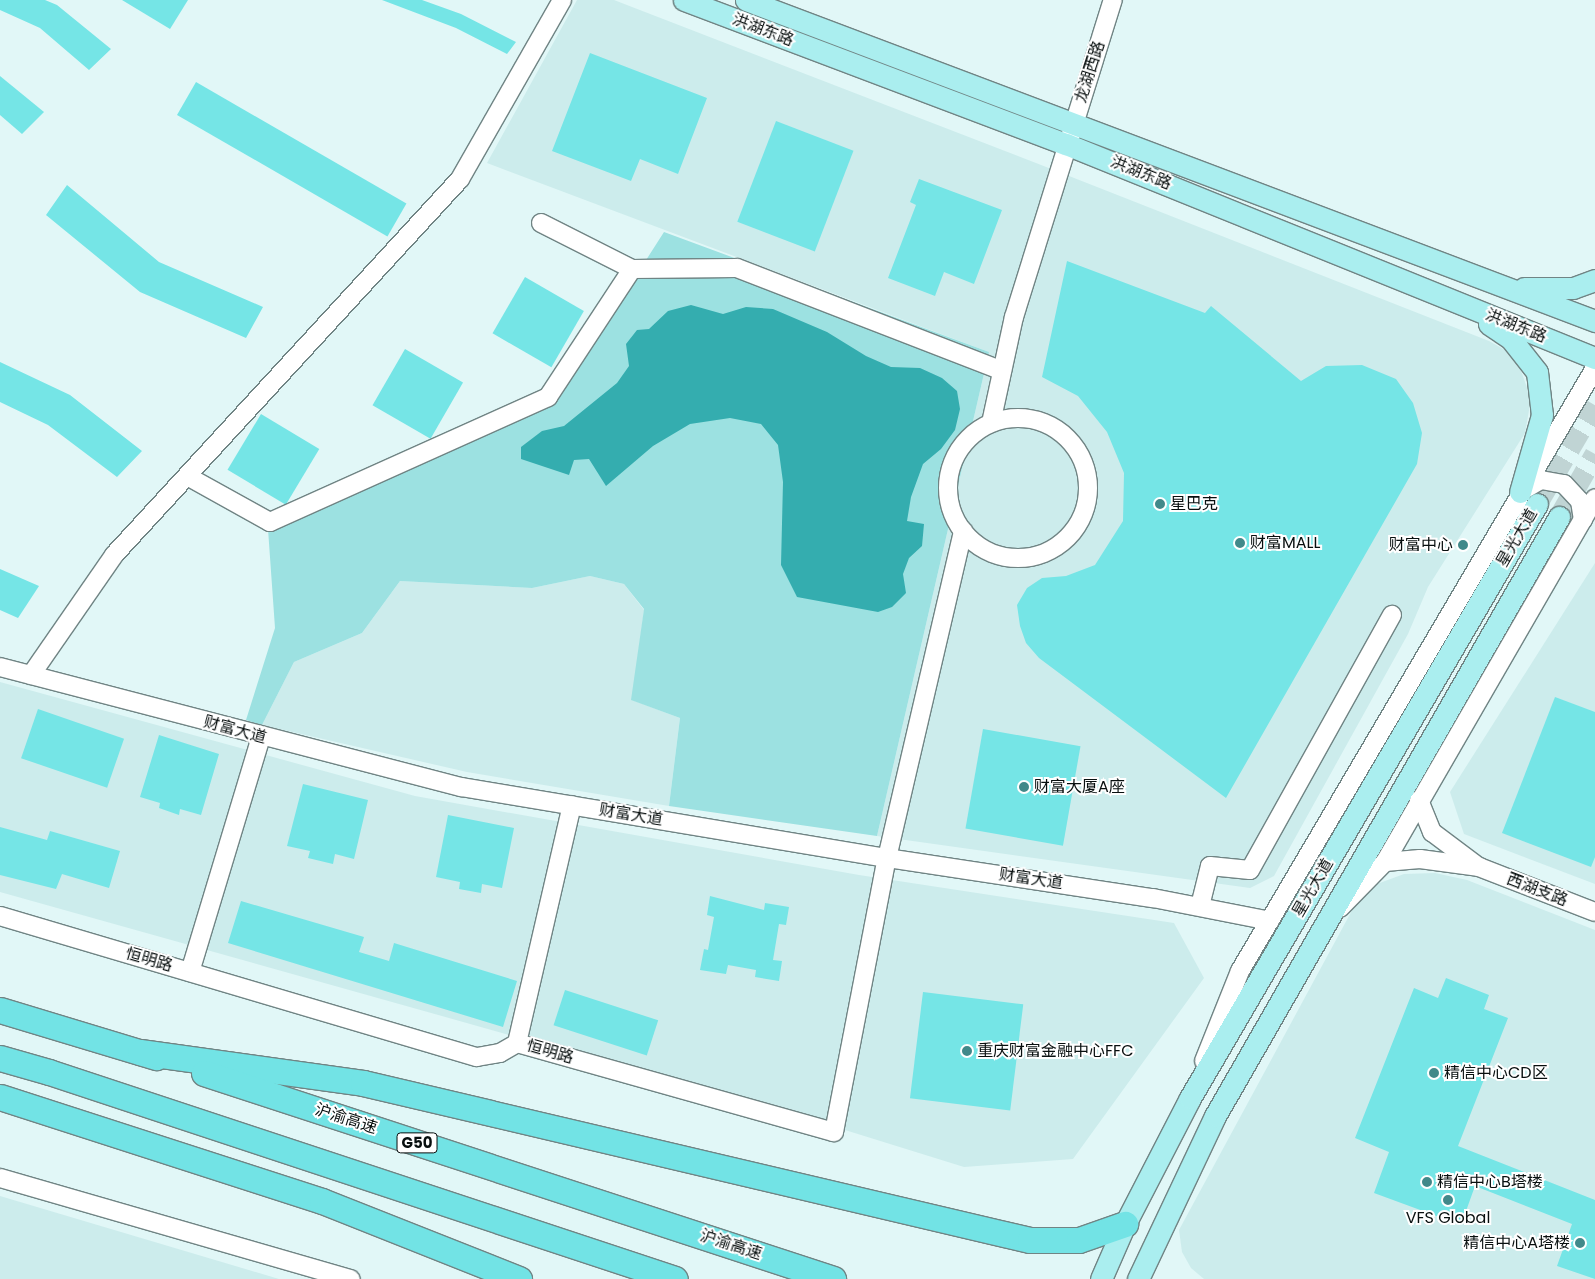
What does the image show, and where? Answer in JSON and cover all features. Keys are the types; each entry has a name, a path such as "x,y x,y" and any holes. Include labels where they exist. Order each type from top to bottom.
{"highway":[{"name":"沪渝高速","path":"0,1010 140,1052 834,1279"},
{"path":"140,1052 363,1083 1030,1240 1079,1240 1125,1224"},
{"path":"0,1058 49,1072 675,1279"},
{"path":"0,1097 322,1201 519,1279"}],"main road":[{"name":"洪湖东路","path":"684,0 1066,144 1595,358"},
{"name":"洪湖东路","path":"746,0 1512,288 1595,321"},
{"path":"1512,288 1573,288 1595,280"},
{"name":"星光大道","path":"1101,1279 1125,1224 1190,1098 1528,498 1542,415 1537,372 1511,339 1458,303"},
{"name":"星光大道","path":"1138,1279 1216,1116 1558,517"}],"street":[{"path":"31,675 114,555 460,179 562,0"},
{"name":"龙湖西路","path":"991,423 1014,317 1066,144 1113,0"},
{"path":"541,223 632,269 737,268 1002,371"},
{"path":"187,476 270,522 548,397 632,269"},
{"path":"1190,1098 1237,977 1528,498 1595,368"},
{"path":"1014,418 1037,420 1058,430 1074,446 1085,466 1089,489 1085,511 1068,536 1057,547 1036,556 1014,558 991,553 971,540 956,522 948,500 948,476 956,454 966,442 991,423 1014,418"},
{"path":"1528,498 1541,480 1564,484 1580,501 1582,520"},
{"path":"1324,925 1384,862 1595,498"},
{"path":"887,858 931,661 963,531"},
{"path":"1200,906 1210,866 1250,870 1392,615"},
{"name":"财富大道","path":"0,667 260,737 462,787 887,858 1200,906 1270,921"},
{"path":"190,972 260,737"},
{"path":"1419,800 1432,832 1479,867"},
{"path":"517,1042 572,805"},
{"name":"恒明路","path":"0,916 477,1057 500,1053 517,1042 834,1132 887,858"},
{"path":"1384,862 1420,859 1479,867"},
{"name":"西湖支路","path":"1479,867 1595,912"},
{"path":"0,1178 346,1278"}],"shaded area":[{"name":"财富中心","path":"577,0 614,0 1036,163 1489,341 1507,351 1519,365 1531,399 1525,433 1428,587 1408,634 1274,876 1250,888 877,836 989,352 487,163"},
{"path":"664,232 989,352 877,836 669,806 680,718 631,700 644,609 624,584 590,576 532,588 400,581 362,633 294,662 262,725 246,720 275,628 268,529 554,404"},
{"path":"691,305 723,314 746,307 773,309 827,332 866,356 891,367 920,368 942,378 957,391 960,409 955,430 941,449 923,464 911,497 907,521 924,524 922,546 909,558 903,574 906,593 892,607 878,612 797,597 781,565 783,482 778,445 761,424 730,418 690,424 653,446 606,486 589,459 574,460 569,475 521,459 521,447 542,431 564,426 617,383 629,366 626,344 637,330 649,329 668,311"},
{"path":"1595,563 1595,884 1464,834 1450,792"},
{"path":"590,576 624,584 644,610 632,700 680,718 669,806 467,772 262,725 294,662 362,633 400,581 532,588"},
{"path":"0,682 415,796 859,875 1174,923 1204,978 1073,1159 964,1167 816,1121 0,892"},
{"path":"1435,873 1467,880 1595,930 1595,1279 1204,1279 1191,1268 1182,1252 1179,1230 1356,903 1377,884 1404,874"},
{"path":"0,1196 279,1279 0,1279"}],"building":[{"path":"0,0 45,0 57,5 111,49 89,70 40,28 0,10"},
{"path":"122,0 188,0 170,29"},
{"path":"382,0 422,0 461,14 516,42 507,54 456,28"},
{"path":"590,53 707,98 678,174 640,159 631,181 552,151"},
{"path":"0,76 44,112 22,134 0,115"},
{"path":"196,82 406,204 387,236 177,115"},
{"path":"776,121 853,151 815,252 737,222"},
{"path":"919,179 1002,210 974,284 944,272 935,296 888,278 916,205 910,202"},
{"path":"67,185 159,262 263,307 246,338 140,292 46,215"},
{"name":"财富MALL","path":"1067,261 1205,313 1211,306 1301,381 1326,366 1362,365 1396,379 1413,403 1422,433 1417,464 1226,798 1039,658 1026,643 1020,626 1017,605 1027,588 1042,578 1066,576 1095,565 1123,521 1124,473 1107,432 1078,396 1042,377"},
{"path":"525,277 584,311 551,367 492,333"},
{"path":"405,349 463,382 431,439 372,405"},
{"path":"0,362 70,395 142,451 117,477 48,425 0,402"},
{"path":"261,414 319,449 286,505 228,470"},
{"path":"0,569 39,586 18,618 0,610"},
{"path":"1555,697 1595,712 1595,857 1591,867 1502,833"},
{"path":"38,709 124,739 107,788 21,758"},
{"name":"财富大厦A座","path":"983,729 1080,746 1063,846 965,828"},
{"path":"159,735 219,754 201,815 180,809 179,815 159,808 160,803 140,797"},
{"path":"303,784 368,800 354,859 335,854 333,864 308,858 310,851 287,846"},
{"path":"448,815 514,828 502,888 482,884 481,893 459,889 460,882 436,877"},
{"path":"0,827 47,840 50,831 120,851 109,888 62,874 56,889 0,875"},
{"path":"710,896 764,910 765,903 789,907 786,925 779,924 773,960 782,961 779,981 755,977 756,970 728,965 726,974 700,970 704,949 708,950 714,917 707,915"},
{"path":"241,901 364,937 359,952 389,961 394,943 517,981 503,1027 228,943"},
{"name":"精信中心CD区","path":"1446,978 1489,995 1484,1009 1508,1018 1458,1146 1595,1200 1595,1279 1557,1266 1572,1224 1475,1186 1461,1225 1374,1193 1389,1152 1355,1138 1414,988 1438,998"},
{"path":"565,990 658,1020 647,1055 554,1025"},
{"name":"重庆财富金融中心FFC","path":"923,992 1023,1004 1010,1111 910,1098"}],"tunnel":[{"path":"1537,504 1595,405"},
{"path":"1559,517 1595,454"}],"place":[{"name":"星巴克","path":"1160,504"},
{"name":"财富MALL","path":"1240,543"},
{"name":"财富中心","path":"1463,545"},
{"name":"财富大厦A座","path":"1024,787"},
{"name":"重庆财富金融中心FFC","path":"967,1051"},
{"name":"精信中心CD区","path":"1434,1073"},
{"name":"精信中心B塔楼","path":"1427,1182"},
{"name":"VFS Global","path":"1448,1200"},
{"name":"精信中心A塔楼","path":"1580,1243"}]}
